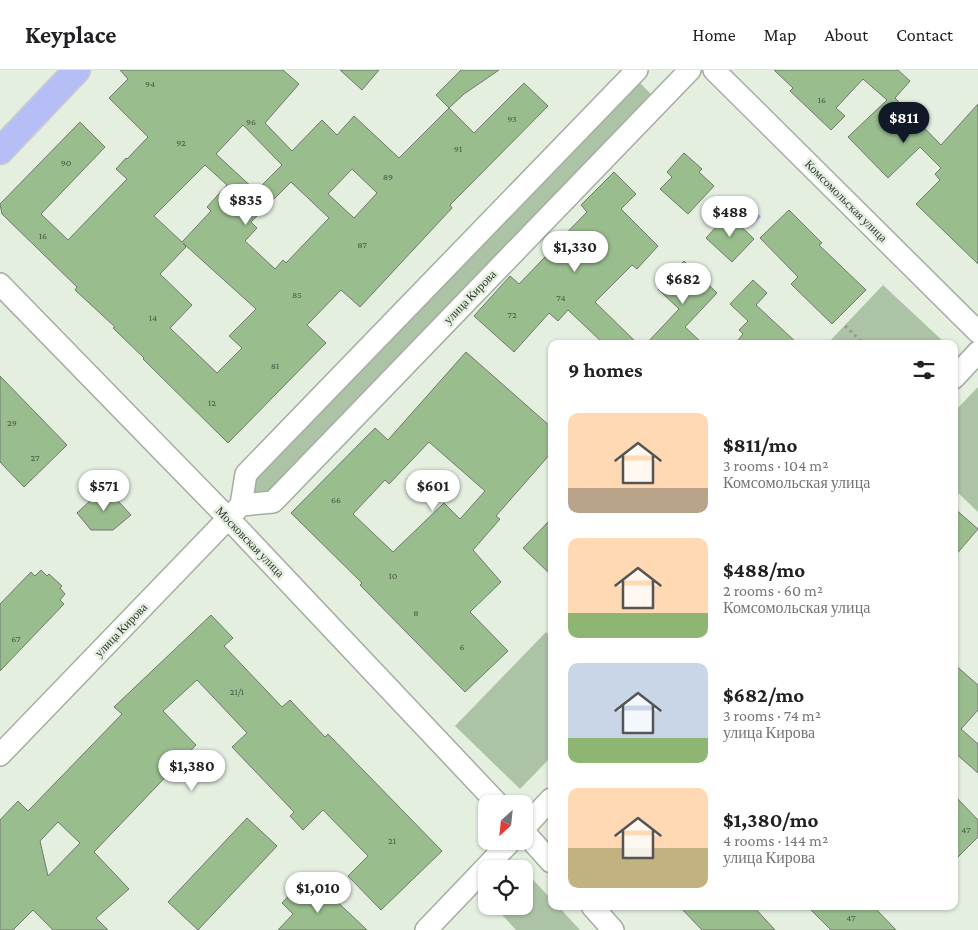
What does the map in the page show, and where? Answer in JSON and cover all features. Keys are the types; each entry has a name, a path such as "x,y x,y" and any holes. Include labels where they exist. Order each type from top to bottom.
{"main road":[{"path":"0,151 77,70"}],"street":[{"path":"234,512 246,474 637,70"},
{"name":"улица Кирова","path":"0,755 234,512 273,502 690,70"},
{"name":"Комсомольская улица","path":"714,70 978,332"},
{"name":"Московская улица","path":"0,284 234,512 490,795"},
{"path":"958,374 978,352"},
{"path":"533,820 548,802"},
{"path":"533,841 548,858"},
{"path":"426,930 502,850"},
{"path":"596,910 613,930"}],"path":[{"path":"845,326 860,340"}],"green space":[{"path":"632,75 659,102 273,502 241,505 246,474"},
{"path":"883,285 942,340 831,340"},
{"path":"978,387 978,512 958,493 958,408"},
{"path":"546,632 548,634 548,760 520,789 455,726"},
{"path":"533,880 548,896 548,910 562,910 580,930 516,930 502,915 533,915"}],"water":[{"path":"745,200 761,217 751,226 735,209"}],"building":[{"path":"120,70 283,70 299,84 265,123 292,151 322,120 337,135 354,116 399,158 449,108 474,133 524,83 548,106 450,205 452,208 360,307 341,290 307,325 326,343 228,443 143,359 113,328 115,327 75,290 77,287 2,214 0,204 80,122 105,147 41,214 68,240 127,179 116,169 148,137 109,98 128,79","holes":["243,125 282,165 256,191 216,154","205,165 227,185 207,207 211,211 182,242 154,216","352,169 377,193 354,218 328,194","291,182 329,218 286,263 283,260 275,269 245,241 257,228 251,222","183,243 256,309 229,336 242,348 217,373 170,328 192,305 160,274 186,247"]},
{"path":"340,70 379,70 362,90"},
{"path":"461,70 499,70 464,94 449,108 436,95"},
{"path":"774,70 898,70 910,81 895,98 941,145 978,104 978,264 916,204 940,180 935,174 941,168 920,147 888,178 848,137 887,100 863,79 836,108 845,116 831,130 790,91 793,88"},
{"path":"684,153 702,169 699,172 714,186 688,214 660,189 672,177 667,172"},
{"path":"614,172 636,194 621,209 658,246 637,269 632,265 595,302 634,340 600,340 568,310 558,321 549,313 514,352 474,316 510,276 519,284 547,255 587,212 581,205"},
{"path":"789,210 822,243 819,245 866,290 832,324 791,284 798,277 760,238"},
{"path":"728,214 754,239 732,262 706,238"},
{"path":"684,261 717,293 685,327 699,340 650,340 679,309 658,289"},
{"path":"753,280 767,293 756,305 794,340 738,340 743,334 739,330 748,321 730,304"},
{"path":"466,352 548,424 548,456 496,516 500,519 473,550 501,582 470,612 508,651 465,692 360,585 362,583 291,513 375,428 388,440","holes":["429,442 485,491 460,519 444,503 393,552 353,514 385,480 389,484"]},
{"path":"0,376 67,445 24,487 0,462"},
{"path":"105,487 131,515 113,530 91,530 77,513"},
{"path":"958,512 978,529 958,552"},
{"path":"548,522 548,572 523,548"},
{"path":"41,570 47,576 49,574 62,586 60,588 65,594 60,600 64,604 0,671 0,604 31,572 35,576"},
{"path":"211,615 233,638 224,646 282,707 290,700 325,737 328,734 442,851 381,910 348,876 368,856 323,810 303,830 290,816 294,812 232,747 247,733 197,680 163,711 196,745 94,852 129,889 96,918 108,930 53,930 33,910 13,930 0,930 0,820 18,801 28,811 122,714 114,707","holes":["58,822 80,843 48,876 40,841"]},
{"path":"958,668 978,685 978,710 961,729 978,744 978,773 958,756"},
{"path":"958,799 978,820 978,837 958,857"},
{"path":"247,818 277,846 198,930 168,902"},
{"path":"316,889 326,898 329,894 367,930 278,930 293,914 282,903 294,890 305,900"},
{"path":"683,910 757,910 775,930 702,930"},
{"path":"811,910 877,910 896,930 831,930"}]}
